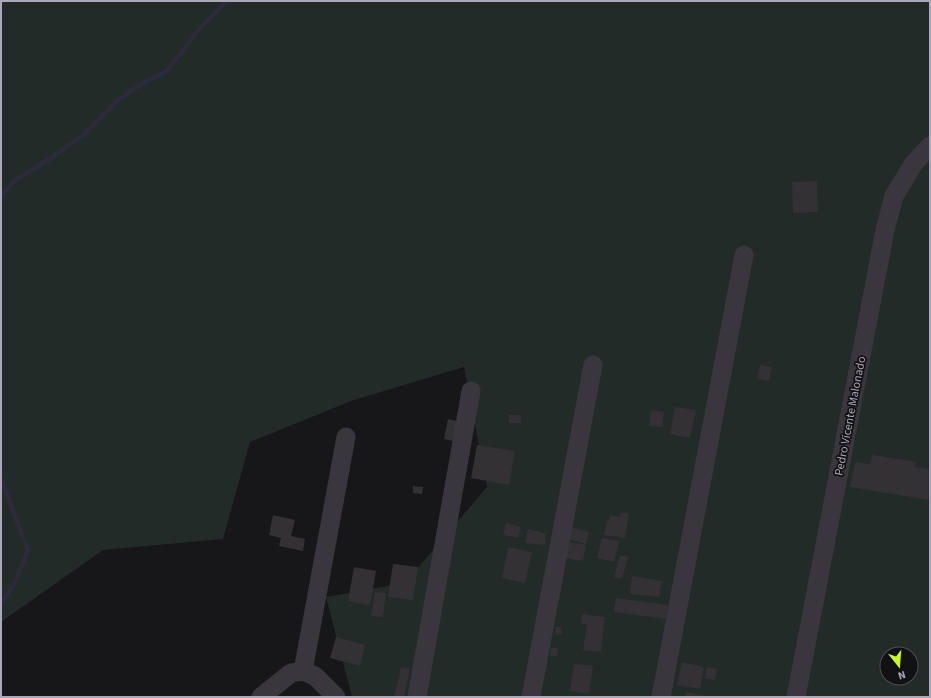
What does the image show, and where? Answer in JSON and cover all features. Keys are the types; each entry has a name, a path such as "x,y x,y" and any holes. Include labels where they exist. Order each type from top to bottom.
{"street":[{"name":"Pedro Vicente Malonado","path":"796,697 885,230 894,196 914,163 930,146"},
{"path":"661,697 744,255"},
{"path":"531,697 593,365"},
{"path":"417,697 471,391"},
{"path":"303,671 346,437"},
{"path":"261,697 291,673 303,671 314,676 336,697"}],"shaded area":[{"path":"1,1 930,1 930,697 352,697 326,597 405,583 487,487 464,367 351,401 250,442 223,539 103,550 1,622"}],"building":[{"path":"817,181 818,212 793,213 792,182"},
{"path":"760,365 772,367 769,381 757,379"},
{"path":"675,407 696,410 690,438 670,434"},
{"path":"651,410 664,412 662,427 649,426"},
{"path":"509,415 521,415 521,423 509,423"},
{"path":"448,419 457,421 453,441 444,439"},
{"path":"477,445 515,451 509,485 471,478"},
{"path":"872,455 916,462 915,467 930,469 930,500 850,487 855,462 870,464"},
{"path":"413,486 423,487 422,494 413,493"},
{"path":"621,512 629,514 625,538 604,535 610,515 620,517"},
{"path":"273,515 295,520 291,536 305,539 303,551 279,546 281,538 269,535"},
{"path":"506,523 521,527 518,538 503,535"},
{"path":"571,527 589,532 586,544 568,539"},
{"path":"528,529 545,533 545,545 525,543"},
{"path":"602,538 619,541 614,562 597,558"},
{"path":"569,542 586,545 583,561 566,558"},
{"path":"508,547 532,552 525,583 502,578"},
{"path":"620,555 628,557 622,579 614,577"},
{"path":"393,564 418,567 413,600 388,597"},
{"path":"354,567 376,571 370,605 348,601"},
{"path":"632,576 662,581 659,597 630,594"},
{"path":"375,592 386,593 383,617 371,616"},
{"path":"616,598 668,605 666,619 614,612"},
{"path":"582,614 605,617 601,652 583,650 587,624 581,624"},
{"path":"561,626 562,634 556,635 555,627"},
{"path":"336,637 365,645 360,666 330,658"},
{"path":"551,648 558,648 557,656 550,656"},
{"path":"682,662 704,667 700,689 677,685"},
{"path":"574,664 593,666 589,694 570,691"},
{"path":"401,667 410,669 404,697 394,697"},
{"path":"707,667 717,669 715,680 705,678"},
{"path":"686,692 706,696 706,697 685,697"}],"waterway":[{"path":"1,197 13,182 82,136 118,100 143,83 167,71 200,28 227,1"},
{"path":"1,479 28,550 15,583 1,603"}]}
